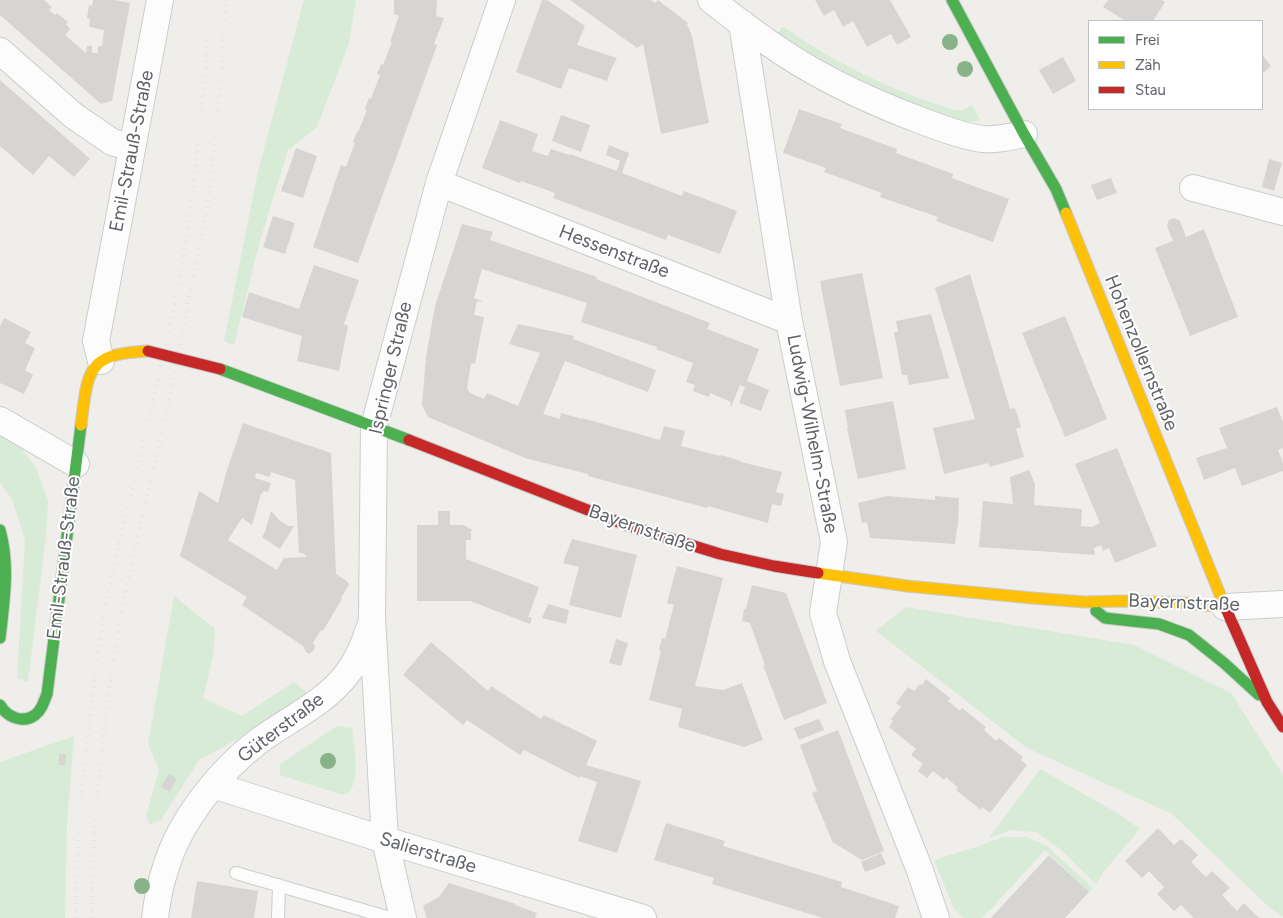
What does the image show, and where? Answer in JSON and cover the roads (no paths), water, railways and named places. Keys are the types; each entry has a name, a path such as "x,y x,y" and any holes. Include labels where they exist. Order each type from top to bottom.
{"street":[{"name":"Emil-Strauß-Straße","path":"0,705 6,714 14,718 24,719 36,714 42,709 44,703 51,667 84,400 89,377 101,360 96,341 160,0"},
{"name":"Ispringer Straße","path":"403,918 385,840 372,618 374,426 439,183 502,0"},
{"path":"711,0 766,42 824,77 892,110 932,125 980,139 1003,139 1024,134"},
{"name":"Hohenzollernstraße","path":"952,0 1024,134 1056,189 1225,607 1267,702 1283,727"},
{"name":"Ludwig-Wilhelm-Straße","path":"742,24 789,320 834,542 823,613 837,661 919,868 936,918"},
{"path":"0,51 74,116 112,142 132,148"},
{"name":"Hessenstraße","path":"439,183 789,320"},
{"path":"1193,188 1283,212"},
{"name":"Bayernstraße","path":"101,360 120,353 148,352 220,369 374,426 626,525 720,554 774,566 916,587 1032,598 1086,602 1184,603 1225,607 1283,604"},
{"path":"0,420 76,464"},
{"path":"0,530 3,537 5,573 0,638"},
{"name":"Bayernstraße","path":"1086,602 1105,618 1159,624 1189,635 1224,663 1267,702"},
{"name":"Güterstraße","path":"155,918 165,869 179,835 202,800 235,761 260,740 322,699 338,684 356,660 365,642 372,618"},
{"name":"Salierstraße","path":"213,785 385,840 643,918"}],"lane":[{"path":"236,873 390,918"},
{"path":"278,918 279,886"}],"railway":[{"path":"76,918 81,798 103,617 152,408 182,268 192,198 206,69 209,0"},
{"path":"92,918 95,819 109,686 120,619 167,413 208,203 222,68 226,0"}]}
